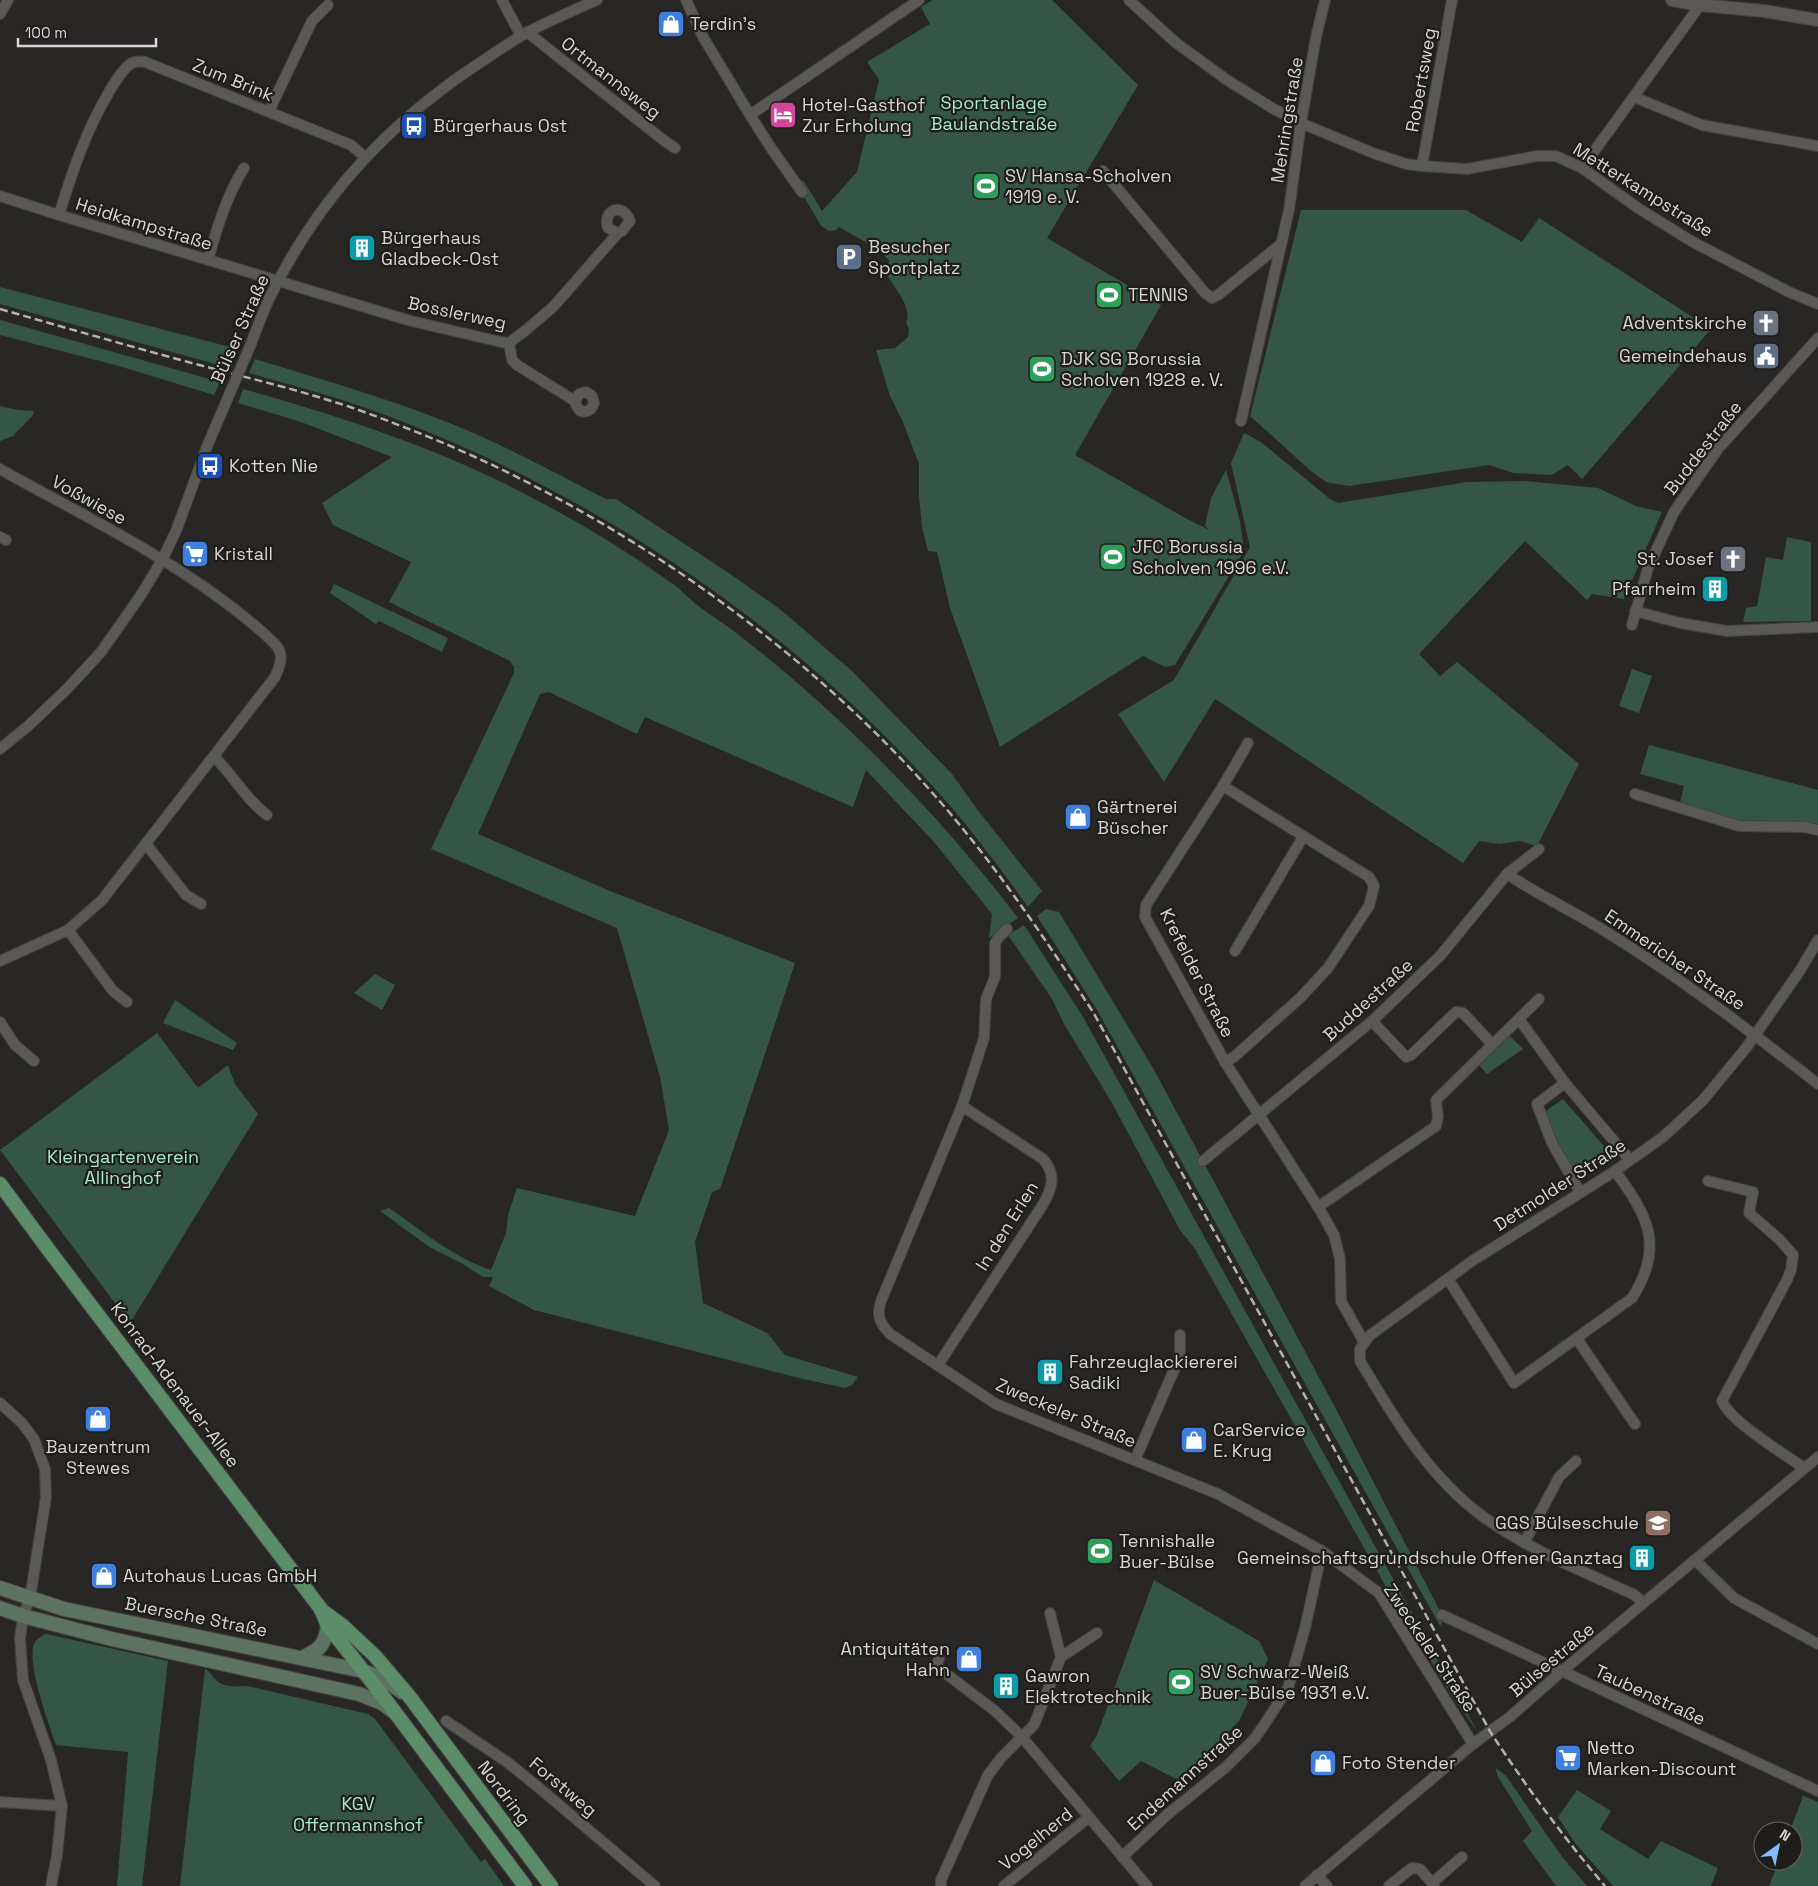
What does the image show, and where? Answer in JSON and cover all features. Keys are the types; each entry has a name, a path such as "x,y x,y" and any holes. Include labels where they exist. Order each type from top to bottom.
{"main road":[{"name":"Konrad-Adenauer-Allee","path":"0,1184 321,1609 328,1626 363,1671 382,1685 396,1713 526,1886"},
{"name":"Buersche Straße","path":"0,1588 64,1609 363,1671"},
{"path":"0,1608 23,1616 112,1639 359,1694 382,1703 396,1713"},
{"name":"Konrad-Adenauer-Allee","path":"321,1609 343,1626 375,1656 428,1722"},
{"path":"302,1658 320,1650 326,1639 328,1626"},
{"path":"375,1656 382,1685"},
{"path":"359,1694 382,1685 409,1696"},
{"name":"Nordring","path":"428,1722 550,1886"}],"street":[{"path":"0,14 8,0"},
{"path":"502,0 524,34"},
{"name":"Bülser Straße","path":"0,749 28,726 67,689 101,652 141,595 162,560 180,521 208,444 270,296 315,220 365,157 408,116 439,91 524,34 597,0"},
{"path":"686,0 704,37 750,115 802,192"},
{"path":"750,115 919,0"},
{"name":"Metterkampstraße","path":"1128,0 1175,42 1227,80 1272,108 1301,123 1373,153 1406,164 1467,169 1537,156 1556,156 1582,168 1638,208 1691,241 1789,292 1818,304"},
{"name":"Mehringstraße","path":"1241,421 1294,182 1301,123 1316,37 1325,0"},
{"name":"Robertsweg","path":"1422,166 1452,0"},
{"path":"1672,0 1764,11 1818,20"},
{"path":"1582,168 1702,3"},
{"path":"268,111 312,21 328,5"},
{"name":"Ortmannsweg","path":"524,34 675,148"},
{"name":"Zum Brink","path":"59,215 69,182 92,123 118,77 127,67 135,62 145,62 351,145 365,157"},
{"path":"1634,97 1702,125 1818,146"},
{"path":"208,260 232,187 244,168"},
{"path":"1103,171 1205,293 1212,298 1281,244"},
{"name":"Heidkampstraße","path":"0,196 279,281"},
{"name":"Bosslerweg","path":"279,281 411,321 487,340 509,342 553,307 618,233"},
{"name":"Buddestraße","path":"1632,624 1648,568 1674,512 1718,449 1818,338"},
{"path":"509,342 512,360 517,365 575,401"},
{"name":"Voßwiese","path":"0,469 162,560 214,593 250,621 279,649 281,665 275,677 102,900 68,930 0,961"},
{"path":"1635,611 1680,623 1727,631 1818,627"},
{"name":"Krefelder Straße","path":"1248,742 1223,786 1146,905 1145,917 1225,1062 1318,1206 1334,1235 1340,1259 1341,1301 1364,1342"},
{"path":"214,756 254,805 267,815"},
{"path":"1223,786 1372,879 1374,892 1369,906 1322,974 1300,998 1234,1057 1225,1062"},
{"path":"1635,794 1739,826 1804,826 1818,830"},
{"path":"1235,951 1303,836"},
{"path":"146,844 186,895 201,904"},
{"name":"Buddestraße","path":"1203,1161 1372,1020 1440,956 1507,874 1539,849"},
{"name":"Emmericher Straße","path":"1507,874 1608,933 1688,986 1818,1084"},
{"name":"Zweckeler Straße","path":"1007,929 995,944 995,977 986,999 984,1038 962,1106 878,1310 878,1318 890,1334 996,1404 1218,1494 1322,1551 1379,1593 1473,1744"},
{"path":"68,930 113,991 126,1002"},
{"name":"Detmolder Straße","path":"1364,1342 1369,1336 1472,1261 1615,1171 1663,1137 1703,1100 1754,1035 1799,972 1818,940"},
{"path":"1318,1206 1436,1126 1438,1117 1436,1100 1539,999"},
{"path":"1372,1020 1406,1057 1411,1055 1456,1012 1463,1013 1492,1044"},
{"path":"1519,1019 1565,1083 1630,1160"},
{"path":"0,1022 16,1045 34,1061"},
{"path":"1565,1083 1537,1104 1552,1143 1580,1192"},
{"name":"In den Erlen","path":"938,1365 1042,1206 1050,1192 1053,1178 1048,1165 1043,1159 962,1106"},
{"path":"1448,1279 1514,1383 1632,1298 1641,1284 1650,1255 1650,1235 1644,1215 1632,1194 1615,1171"},
{"path":"1708,1181 1753,1192 1749,1213 1793,1254 1791,1270 1787,1280 1722,1401 1725,1408 1742,1423 1804,1468"},
{"path":"1135,1460 1180,1356 1180,1335"},
{"path":"1577,1339 1635,1424"},
{"path":"1364,1342 1360,1350 1360,1361 1404,1430 1435,1471 1472,1508 1524,1543 1633,1594 1643,1602"},
{"path":"0,1403 22,1423 34,1439 45,1469 46,1497 30,1598 23,1616 20,1638 23,1680 51,1760 62,1806 57,1854 50,1886"},
{"name":"Bülsestraße","path":"1305,1886 1473,1744 1498,1727 1643,1602 1818,1457"},
{"path":"1524,1543 1559,1477 1576,1461"},
{"name":"Endemannstraße","path":"1122,1857 1168,1814 1226,1767 1255,1738 1264,1725 1288,1688 1305,1628 1322,1551"},
{"path":"1695,1560 1734,1598 1818,1644"},
{"path":"1050,1613 1061,1658"},
{"name":"Taubenstraße","path":"1442,1615 1818,1791"},
{"path":"941,1886 941,1880 988,1775 1001,1758 1034,1726 1061,1658 1097,1633"},
{"path":"939,1660 936,1666 996,1711 1022,1737 1147,1886"},
{"name":"Forstweg","path":"446,1721 507,1762 655,1886"},
{"path":"0,1802 62,1806"},
{"name":"Vogelherd","path":"1004,1886 1089,1817"},
{"path":"1389,1886 1412,1868 1420,1869 1433,1885 1462,1857"},
{"path":"1317,1875 1326,1886"}],"green space":[{"name":"Sportanlage Baulandstraße","path":"933,0 1052,0 1138,85 1047,238 1161,305 1075,455 1209,530 1205,526 1211,498 1226,470 1240,521 1243,543 1243,553 1175,665 1165,667 1143,656 1000,747 950,608 937,552 928,551 922,527 919,496 919,464 902,420 890,396 876,350 895,348 908,337 909,330 906,322 907,310 905,304 887,275 889,260 876,248 839,227 836,230 829,231 821,226 798,186 803,180 822,211 857,172 879,80 867,62 930,24 921,7"},
{"path":"1301,210 1466,210 1522,242 1539,218 1711,329 1582,479 1568,465 1552,475 1513,473 1489,465 1349,486 1326,482 1311,471 1250,416"},
{"path":"0,287 234,348 226,367 0,304"},
{"path":"0,320 220,382 214,395 119,366 0,335"},
{"path":"255,359 382,398 476,434 606,499 616,499 726,571 781,610 852,671 952,774 977,809 1042,891 1028,907 956,813 888,739 828,682 765,629 698,580 629,534 557,493 482,456 367,408 249,373"},
{"path":"243,389 358,424 471,468 508,485 560,513 655,571 774,663 850,730 955,840 1018,918 989,938 992,914 934,842 866,770 853,807 645,717 637,734 549,692 540,694 478,834 610,891 795,963 720,1189 712,1192 695,1242 703,1303 767,1333 785,1355 858,1377 852,1385 845,1388 799,1378 534,1310 489,1286 493,1277 483,1277 461,1263 431,1248 380,1211 389,1208 451,1251 491,1270 506,1233 508,1215 517,1188 635,1216 669,1130 660,1077 617,928 431,849 514,673 514,667 510,661 389,602 411,562 333,525 322,503 392,457 301,422 238,403"},
{"path":"0,406 34,411 33,415 13,436 0,441"},
{"path":"1244,433 1261,442 1330,499 1338,503 1467,482 1525,481 1598,488 1636,506 1662,512 1624,599 1592,594 1587,600 1525,541 1419,654 1440,676 1457,662 1579,764 1537,846 1520,841 1499,844 1479,841 1463,863 1215,699 1164,782 1118,714 1174,680 1250,547 1231,463"},
{"path":"1787,537 1811,542 1811,621 1743,622 1746,608 1757,606 1766,557 1783,560"},
{"path":"334,584 448,638 442,652 379,621 376,624 330,593"},
{"path":"1632,669 1652,676 1639,713 1619,706"},
{"path":"1649,745 1818,790 1818,830 1739,826 1679,807 1684,786 1640,774"},
{"path":"1046,909 1059,912 1153,1068 1337,1411 1444,1619 1440,1626 1097,1010 1037,916"},
{"path":"1024,925 1083,1017 1477,1731 1452,1696 1389,1592 1195,1249 1180,1230 1112,1103 1064,1024 1052,999 1008,935"},
{"path":"375,974 395,985 382,1010 354,993"},
{"path":"175,1000 237,1043 233,1050 163,1023"},
{"name":"Kleingartenverein Allinghof","path":"157,1033 198,1088 228,1065 235,1084 258,1114 130,1323 0,1150"},
{"path":"1510,1036 1523,1049 1487,1074 1479,1065"},
{"path":"1563,1099 1610,1153 1576,1177 1554,1139 1543,1113"},
{"path":"1154,1580 1259,1641 1268,1659 1239,1721 1180,1781 1141,1761 1119,1781 1090,1746 1097,1735"},
{"path":"46,1634 168,1661 142,1886 117,1886 128,1752 56,1745 40,1696 34,1669 33,1647 40,1637"},
{"name":"KGV Offermannshof","path":"205,1669 224,1685 247,1686 368,1714 375,1719 481,1862 485,1859 504,1886 180,1886"},
{"path":"1495,1767 1506,1776 1563,1858 1587,1886 1556,1886 1523,1841 1532,1831 1498,1777"},
{"path":"1577,1790 1611,1811 1600,1829 1648,1859 1661,1841 1718,1868 1711,1886 1613,1886 1575,1843 1558,1817"},
{"path":"1803,1796 1818,1802 1818,1886 1769,1886 1775,1871 1803,1871 1803,1821 1794,1821"}],"railway":[{"path":"0,309 164,356 296,390 401,426 476,457 550,494 623,536 694,583 763,633 827,688 888,745 943,805 983,854 1093,1012 1491,1733 1545,1811 1605,1886"}],"place":[{"name":"Terdin's","path":"671,24"},
{"name":"Hotel-Gasthof Zur Erholung","path":"783,115"},
{"name":"Bürgerhaus Ost","path":"414,126"},
{"name":"SV Hansa-Scholven 1919 e. V.","path":"986,186"},
{"name":"Bürgerhaus Gladbeck-Ost","path":"362,248"},
{"name":"Besucher Sportplatz","path":"849,257"},
{"name":"TENNIS","path":"1109,295"},
{"name":"Adventskirche","path":"1766,323"},
{"name":"Gemeindehaus","path":"1766,356"},
{"name":"DJK SG Borussia Scholven 1928 e. V.","path":"1042,369"},
{"name":"Kotten Nie","path":"210,466"},
{"name":"Kristall","path":"195,554"},
{"name":"JFC Borussia Scholven 1996 e.V.","path":"1113,557"},
{"name":"St. Josef","path":"1733,559"},
{"name":"Pfarrheim","path":"1715,589"},
{"name":"Gärtnerei Büscher","path":"1078,817"},
{"name":"Fahrzeuglackiererei Sadiki","path":"1050,1372"},
{"name":"Bauzentrum Stewes","path":"98,1419"},
{"name":"CarService E. Krug","path":"1194,1440"},
{"name":"GGS Bülseschule","path":"1658,1523"},
{"name":"Tennishalle Buer-Bülse","path":"1100,1551"},
{"name":"Gemeinschaftsgrundschule Offener Ganztag","path":"1642,1558"},
{"name":"Autohaus Lucas GmbH","path":"104,1576"},
{"name":"Antiquitäten Hahn","path":"969,1659"},
{"name":"SV Schwarz-Weiß Buer-Bülse 1931 e.V.","path":"1181,1682"},
{"name":"Gawron Elektrotechnik","path":"1006,1686"},
{"name":"Netto Marken-Discount","path":"1568,1758"},
{"name":"Foto Stender","path":"1323,1763"}]}
